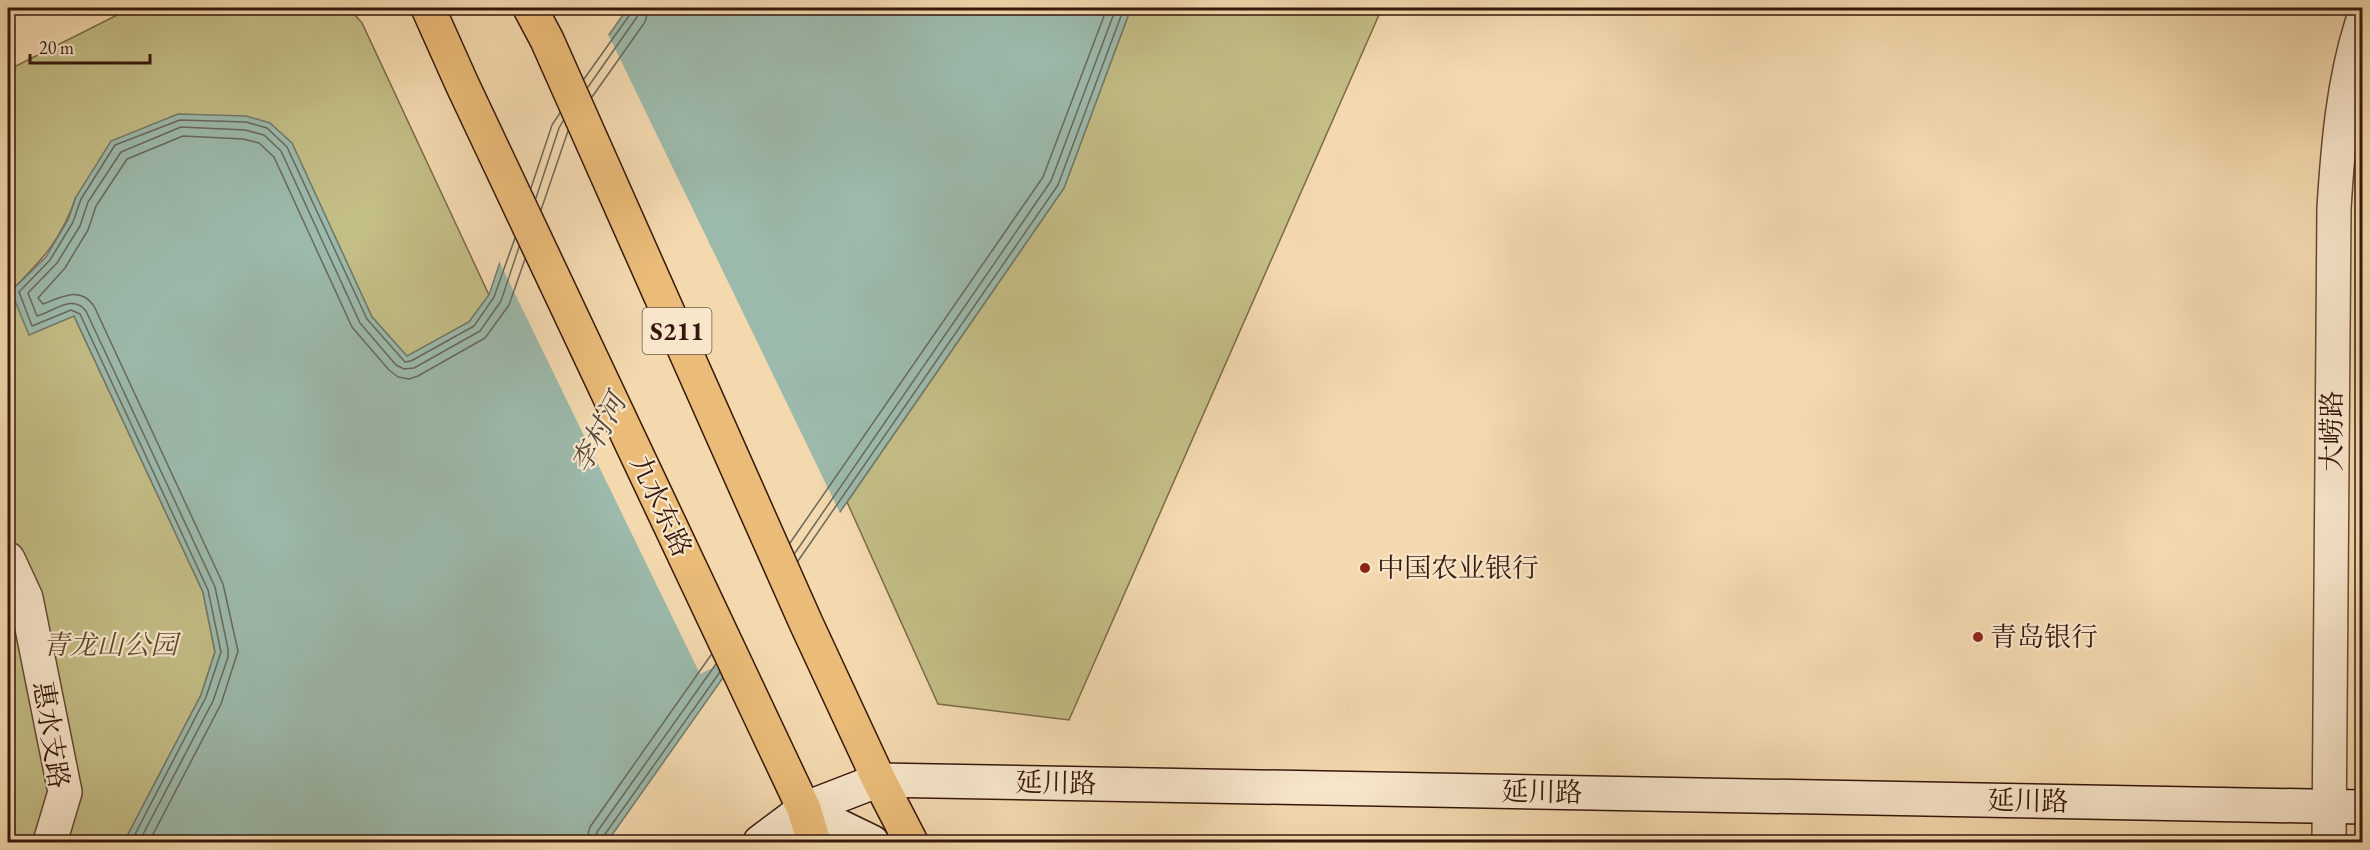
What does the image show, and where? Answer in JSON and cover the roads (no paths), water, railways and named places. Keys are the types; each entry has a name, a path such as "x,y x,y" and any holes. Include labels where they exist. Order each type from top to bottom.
{"main road":[{"name":"九水东路","path":"428,8 804,809 814,843"},
{"name":"S211","path":"530,8 547,40 879,780 911,843"}],"street":[{"name":"大崂路","path":"2329,843 2334,208 2339,129 2348,76 2362,23"},
{"name":"惠水支路","path":"8,559 27,598 65,792 50,843"},
{"name":"延川路","path":"760,843 804,809 879,780 2362,807"},
{"path":"804,809 872,843"}],"water":[{"name":"李村河","path":"628,8 1131,8 1064,188 847,502 607,842 124,842 201,695 215,652 203,592 74,316 29,335 11,291 46,257 68,220 76,197 111,141 178,114 246,116 270,123 292,143 372,317 407,356 469,322 489,295 547,122"}],"place":[{"name":"中国农业银行","path":"1365,568"},
{"name":"青岛银行","path":"1978,637"}],"park label":[{"name":"青龙山公园","path":"110,645"}]}
